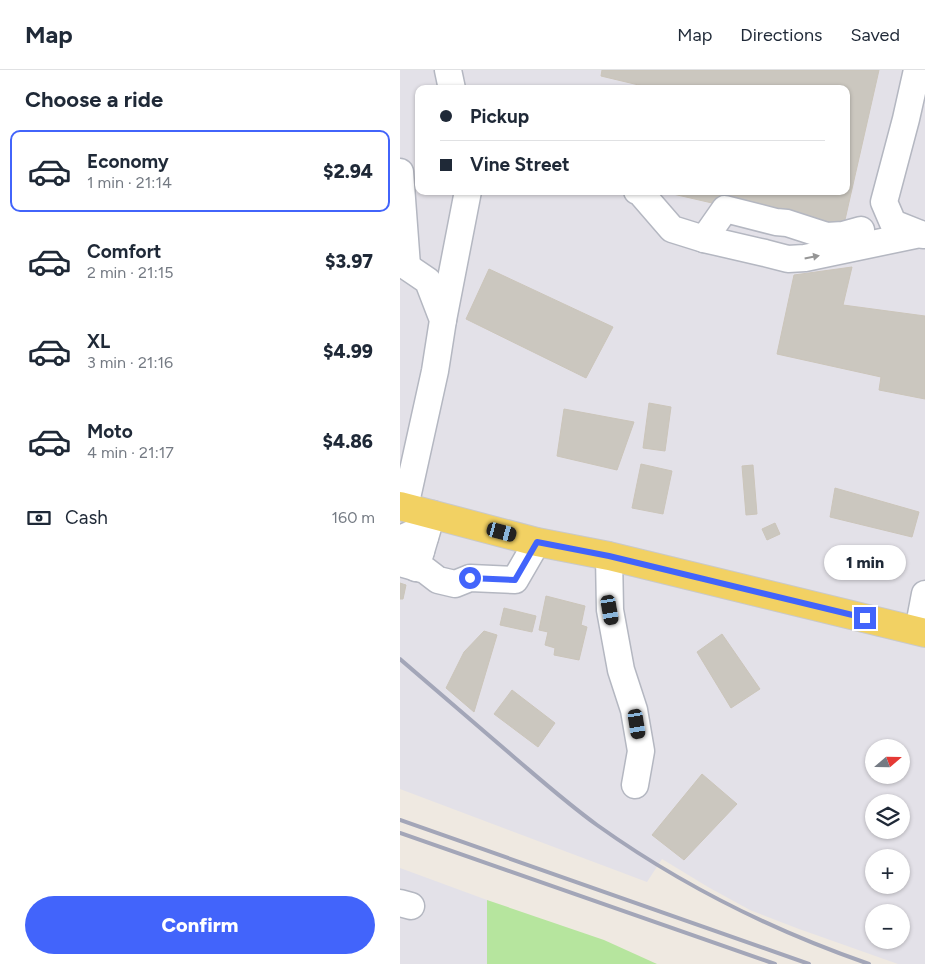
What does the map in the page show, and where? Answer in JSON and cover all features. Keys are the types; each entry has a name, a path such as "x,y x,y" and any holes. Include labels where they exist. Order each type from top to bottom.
{"main road":[{"path":"403,507 415,548 537,542 609,556 921,632"}],"street":[{"path":"448,70 451,85"},
{"path":"892,223 884,202 906,119 916,70"},
{"path":"400,172 403,264 428,281 443,320"},
{"path":"403,507 435,371 467,195"},
{"path":"643,195 672,229 704,239 788,259 805,258 923,235"},
{"path":"704,239 725,209 787,223 827,236 892,223 923,235"},
{"path":"765,253 763,243 767,229 776,222"},
{"path":"415,548 438,580 455,584 470,578 515,580 537,542"},
{"path":"609,556 610,610 621,670 634,710 641,751 635,785"},
{"path":"921,632 925,594"}],"shaded area":[{"path":"400,70 925,70 925,964 898,964 750,910 662,859 647,882 400,789"},
{"path":"400,868 487,900 487,964 400,964"}],"green space":[{"path":"487,900 604,940 657,964 487,964"}],"building":[{"path":"602,70 879,70 842,233 677,195 850,195 850,85 639,85 601,76"},
{"path":"852,267 843,305 925,316 925,399 879,390 881,377 777,354 794,275"},
{"path":"489,269 613,327 586,378 466,319"},
{"path":"649,403 671,407 665,451 643,448"},
{"path":"564,409 634,422 617,470 557,456"},
{"path":"641,464 672,471 663,514 632,508"},
{"path":"753,465 757,514 746,515 742,466"},
{"path":"835,488 919,512 912,537 830,517"},
{"path":"775,523 780,534 767,540 762,529"},
{"path":"400,583 406,585 403,599 400,599"},
{"path":"546,596 585,606 581,625 587,627 579,660 554,655 555,648 545,645 548,632 539,630"},
{"path":"504,608 536,616 532,632 500,625"},
{"path":"484,631 497,635 474,712 446,688 464,652"},
{"path":"722,634 760,689 731,708 697,652"},
{"path":"512,690 555,723 538,747 494,714"},
{"path":"702,774 737,804 684,860 652,835"}],"railway":[{"path":"400,659 565,801 629,847 694,886 762,921 869,964"},
{"path":"400,820 809,964"},
{"path":"400,833 775,964"}],"route":[{"path":"470,578 515,580 537,542 609,556 865,618"}]}
